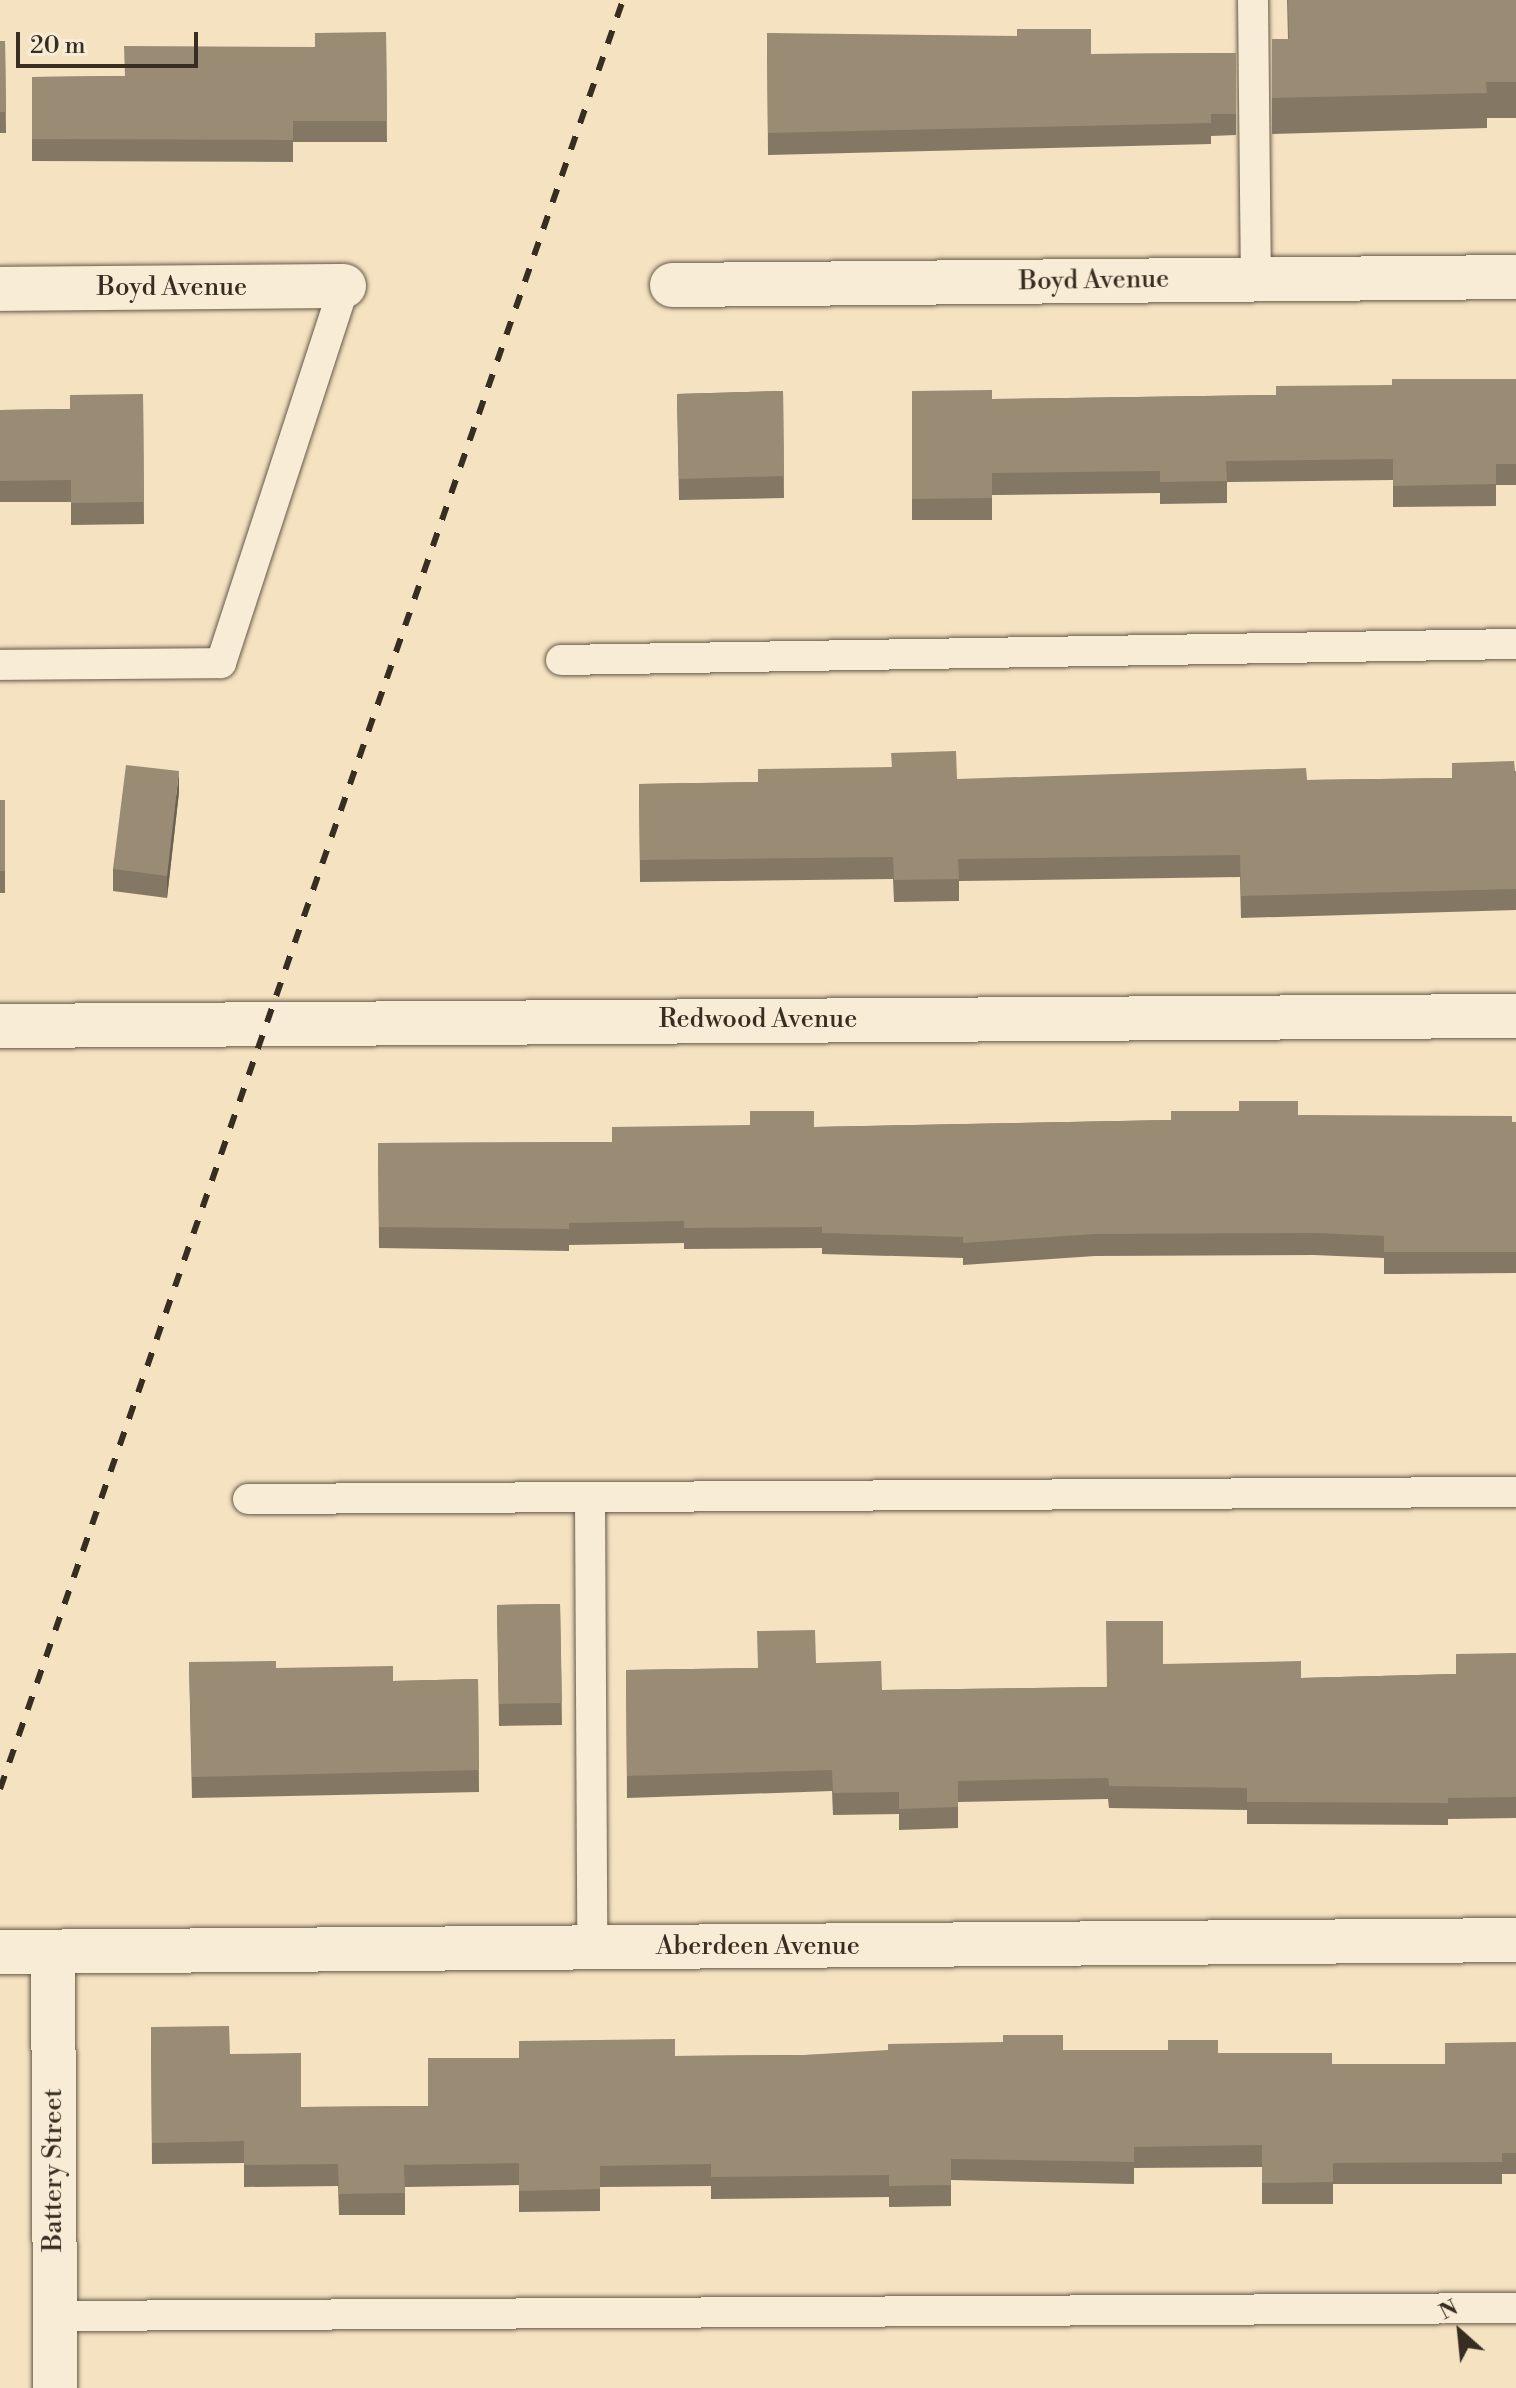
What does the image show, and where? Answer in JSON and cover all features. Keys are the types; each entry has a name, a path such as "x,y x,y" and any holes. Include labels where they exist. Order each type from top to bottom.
{"street":[{"name":"Boyd Avenue","path":"672,285 1516,277"},
{"name":"Boyd Avenue","path":"0,289 344,286"},
{"name":"Redwood Avenue","path":"0,1026 1516,1016"},
{"name":"Aberdeen Avenue","path":"0,1952 1516,1940"},
{"name":"Battery Street","path":"53,1952 55,2388"}],"lane":[{"path":"1253,0 1256,279"},
{"path":"0,665 221,663 344,286"},
{"path":"561,660 1516,644"},
{"path":"248,1499 1516,1492"},
{"path":"590,1497 592,1948"},
{"path":"55,2316 1516,2308"}],"building":[{"path":"1288,0 1516,0 1516,82 1486,82 1487,93 1272,98 1272,39 1289,39"},
{"path":"1017,29 1091,29 1091,54 1236,53 1236,114 1211,114 1211,123 768,133 767,33 1017,36"},
{"path":"386,32 387,121 293,121 293,140 32,139 32,77 125,76 124,46 315,47 315,33"},
{"path":"0,41 5,41 6,112 0,112"},
{"path":"1392,379 1516,379 1516,464 1496,464 1496,484 1393,486 1393,459 1226,461 1227,481 1160,482 1160,471 992,473 992,498 912,499 912,391 992,390 992,399 1276,395 1276,386 1392,385"},
{"path":"783,391 784,476 679,479 677,394"},
{"path":"143,394 144,502 71,503 71,480 0,481 0,410 70,409 70,395"},
{"path":"956,751 957,779 1306,768 1307,780 1452,778 1452,763 1514,761 1516,889 1241,896 1240,855 958,859 959,879 894,880 893,857 640,860 639,784 758,782 758,769 892,767 891,753"},
{"path":"126,765 179,771 167,876 113,869"},
{"path":"0,800 5,800 5,871 0,871"},
{"path":"1239,1101 1298,1101 1298,1115 1512,1116 1512,1122 1516,1122 1516,1252 1384,1252 1384,1236 1314,1233 1095,1234 963,1243 963,1237 822,1233 822,1227 684,1228 684,1221 569,1223 569,1229 379,1227 378,1143 612,1142 612,1127 750,1125 750,1111 814,1111 814,1127 1171,1120 1171,1111 1239,1111"},
{"path":"560,1604 562,1703 499,1704 497,1605"},
{"path":"1106,1621 1163,1621 1163,1664 1301,1661 1301,1678 1456,1674 1456,1654 1516,1653 1516,1797 1448,1798 1448,1803 1247,1802 1247,1788 1109,1786 1108,1778 958,1781 958,1807 899,1809 899,1792 833,1793 832,1770 627,1776 626,1670 758,1668 757,1631 815,1630 816,1663 881,1661 882,1690 1107,1687"},
{"path":"276,1661 276,1668 393,1666 393,1681 478,1679 479,1770 192,1777 189,1662"},
{"path":"229,2026 230,2054 301,2053 301,2107 428,2106 428,2058 519,2058 519,2041 675,2039 675,2056 804,2055 888,2050 888,2044 1003,2042 1003,2035 1063,2035 1063,2050 1168,2050 1168,2040 1218,2040 1218,2053 1332,2053 1332,2064 1445,2064 1445,2043 1516,2042 1516,2153 1502,2153 1502,2162 1333,2163 1333,2182 1262,2183 1262,2145 1134,2147 1134,2162 951,2159 951,2185 889,2186 889,2175 711,2177 711,2164 600,2166 600,2189 519,2191 519,2163 404,2165 405,2193 339,2194 338,2164 244,2165 244,2141 152,2143 151,2027"}],"railway":[{"path":"0,1789 623,0"}]}
